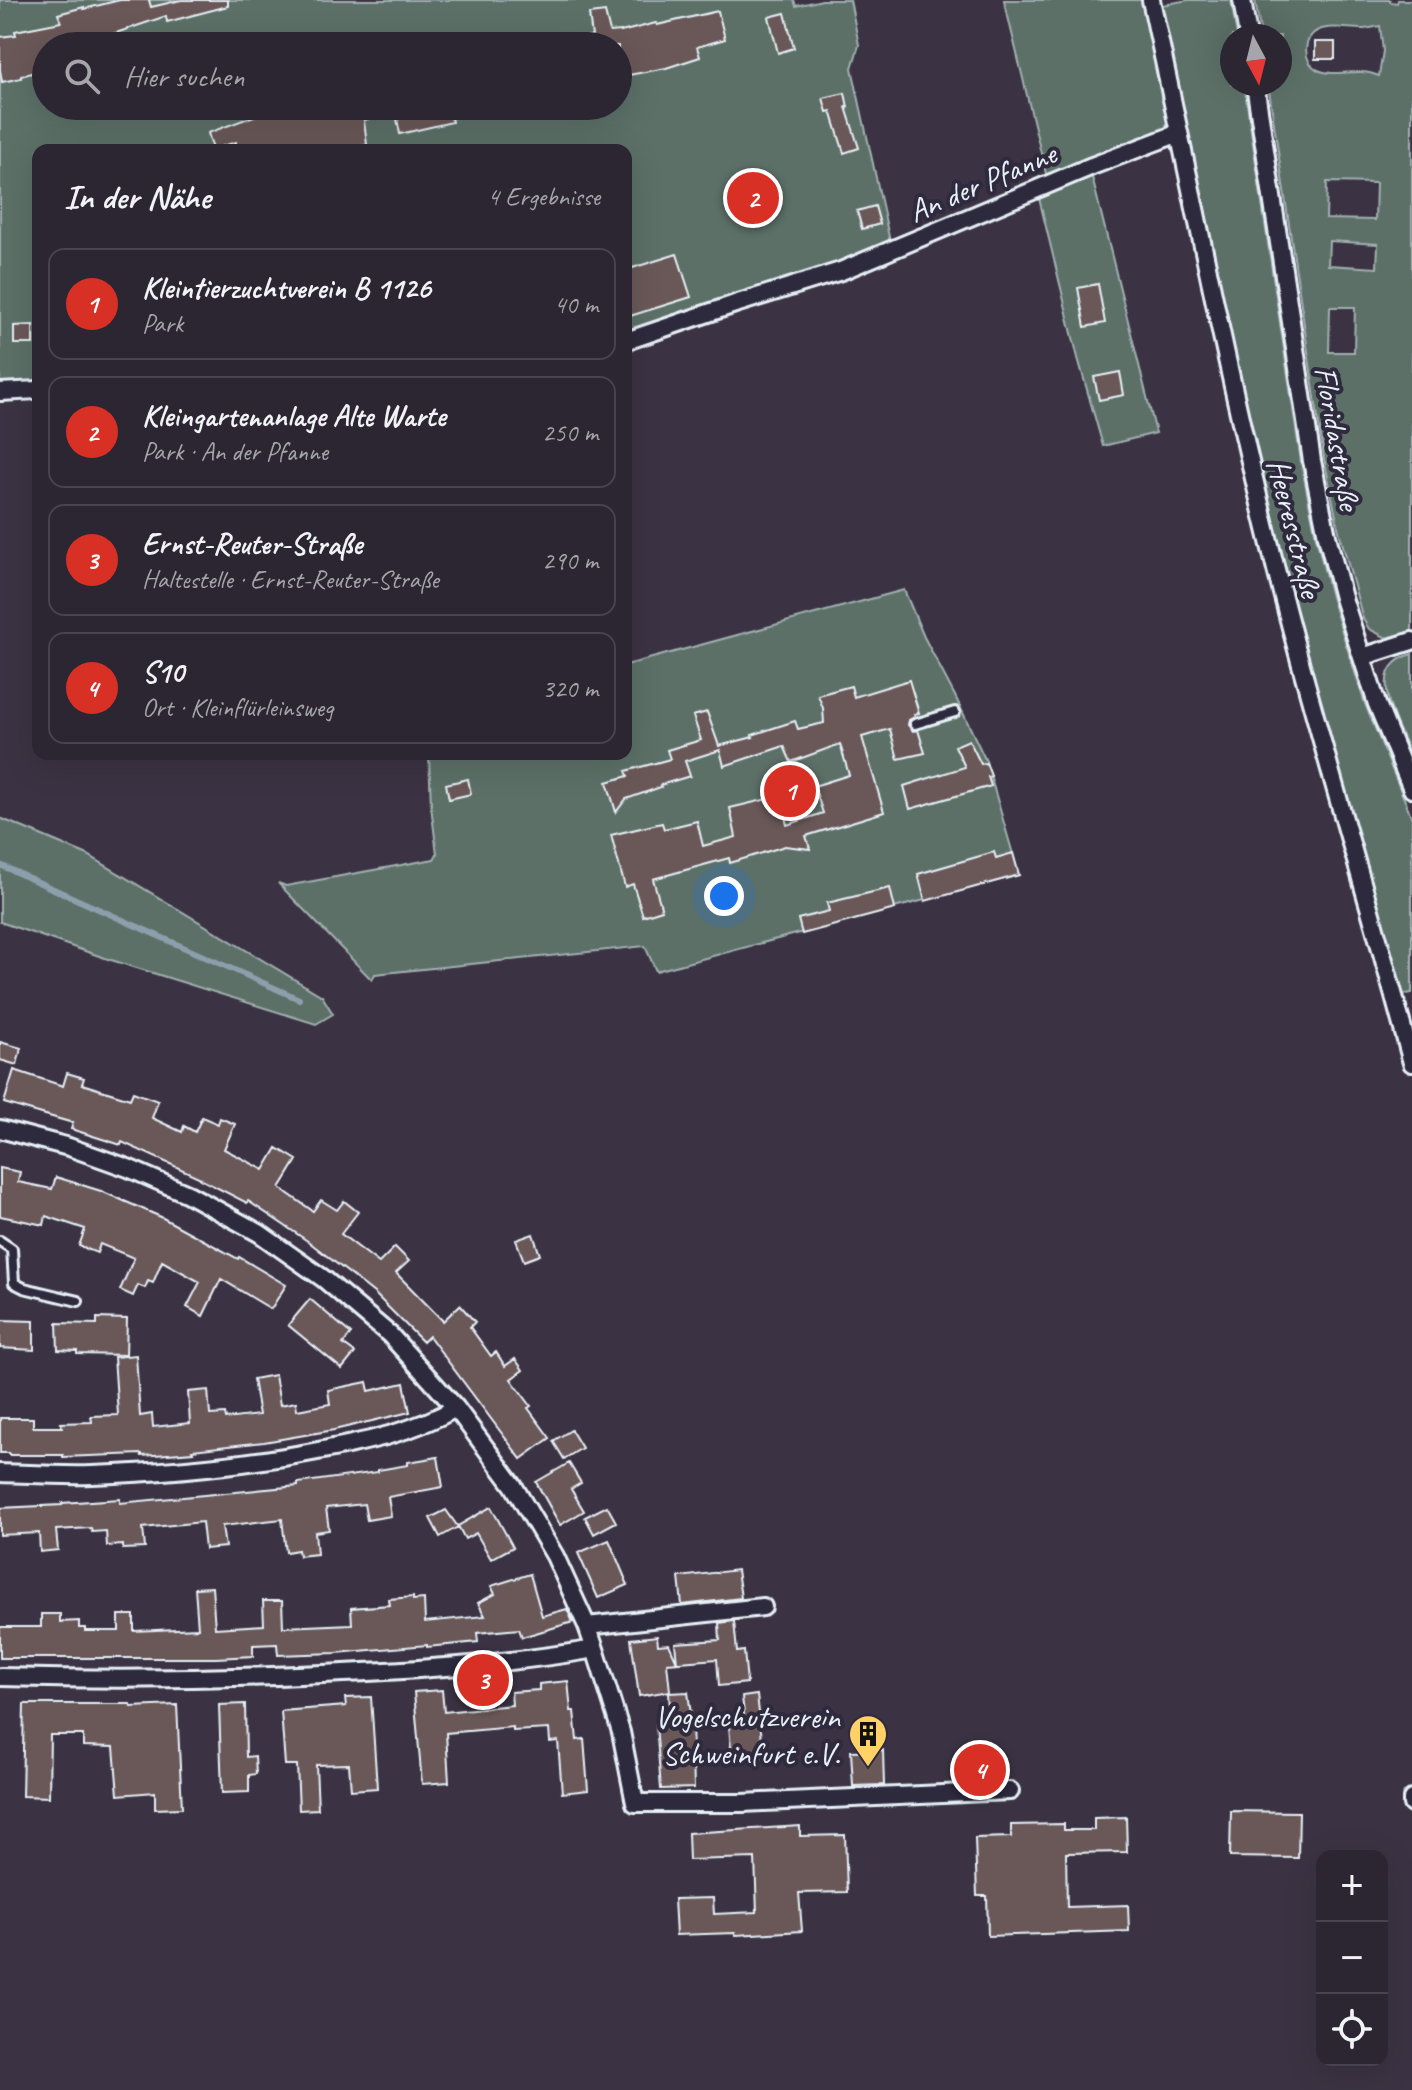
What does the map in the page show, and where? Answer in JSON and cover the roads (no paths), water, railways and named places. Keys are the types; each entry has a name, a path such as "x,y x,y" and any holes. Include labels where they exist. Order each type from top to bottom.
{"street":[{"name":"Heeresstraße","path":"1151,0 1224,349 1276,570 1412,1063"},
{"path":"1242,0 1246,24"},
{"name":"Floridastraße","path":"1257,96 1312,461 1327,536 1377,704 1412,789"},
{"name":"An der Pfanne","path":"632,339 841,271 1179,133"},
{"path":"0,392 32,390"},
{"path":"1362,657 1412,641"},
{"path":"0,1129 69,1147 188,1194 259,1233 324,1279 390,1335 456,1408 513,1485 555,1556 595,1649 621,1732 635,1803 742,1803 1010,1791"},
{"path":"0,1473 90,1475 199,1469 286,1457 367,1442 431,1422 456,1408"},
{"path":"587,1626 763,1607"},
{"path":"0,1677 157,1679 362,1672 534,1660 595,1649"}],"lane":[{"path":"915,724 955,712"},
{"path":"0,1241 12,1249 14,1283 78,1301"}],"waterway":[{"path":"0,865 299,999"}],"place":[{"name":"Kleingartenanlage Alte Warte","path":"753,198"},
{"name":"Kleintierzuchtverein B 1126","path":"790,791"},
{"name":"Ernst-Reuter-Straße","path":"483,1680"},
{"name":"Vogelschutzverein Schweinfurt e.V.","path":"868,1768"},
{"name":"S10","path":"980,1770"}]}
